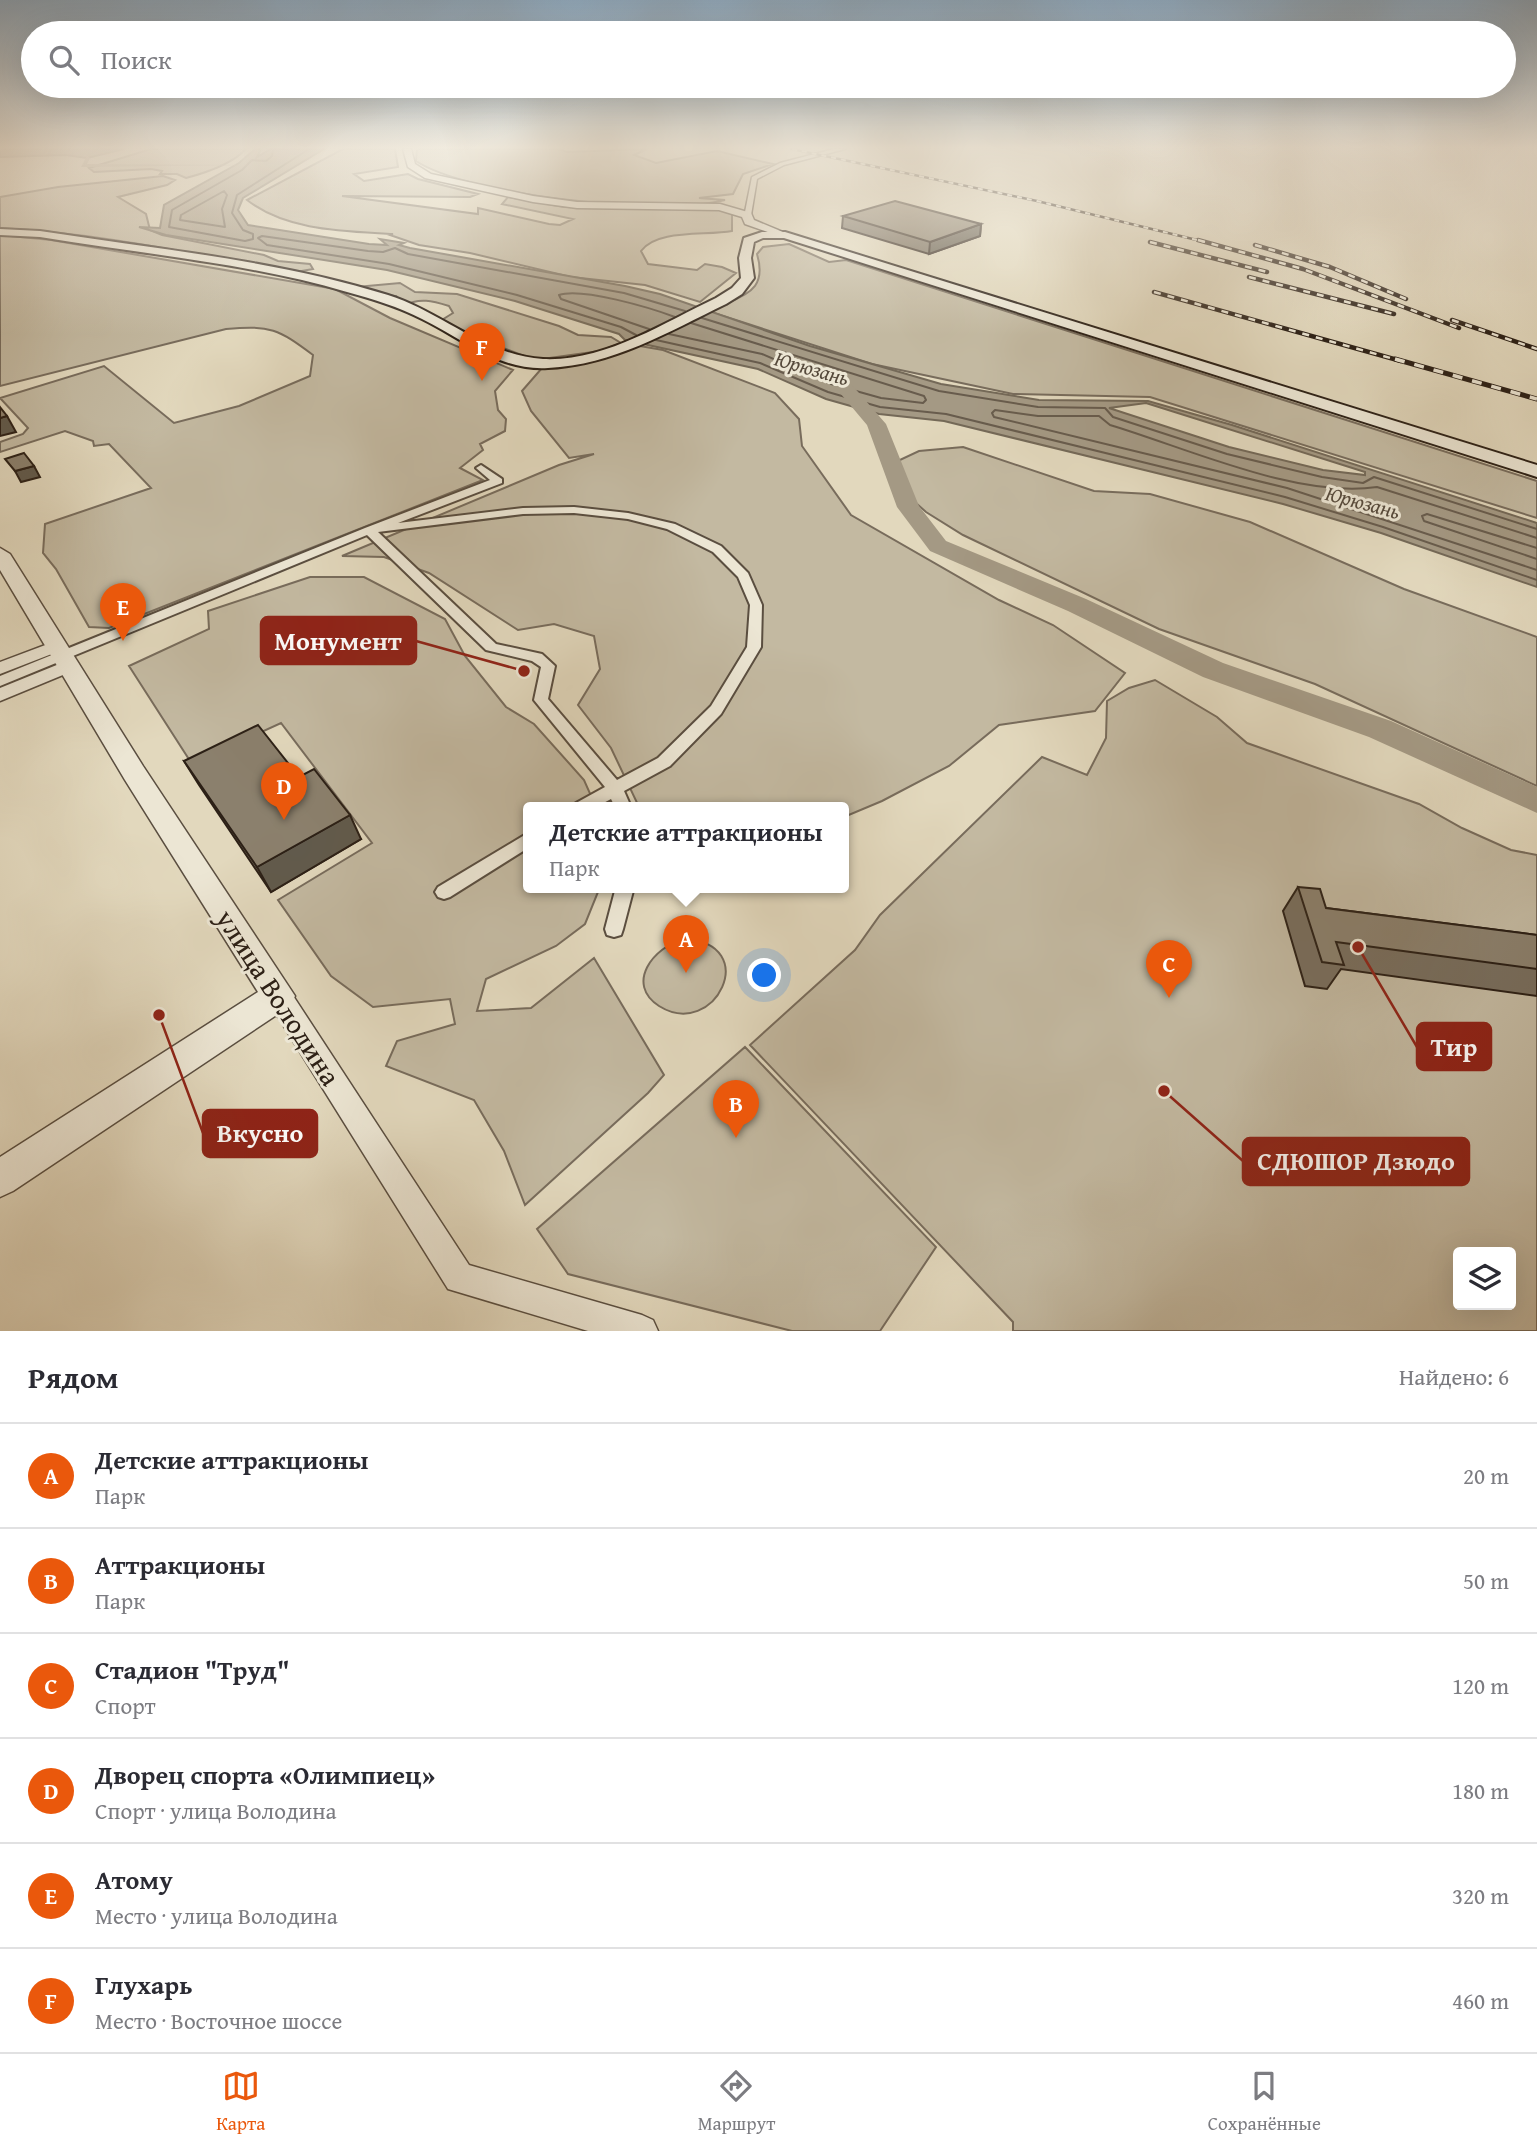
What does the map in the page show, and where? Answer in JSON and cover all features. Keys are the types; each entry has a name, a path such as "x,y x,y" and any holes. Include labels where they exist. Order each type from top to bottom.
{"main road":[{"path":"0,232 40,234 299,275 386,299 426,315 497,355 516,361 573,362 616,351 721,301 737,291 748,278 745,258 748,240 762,235 785,235 1537,471"}],"street":[{"path":"730,211 785,235"},
{"path":"748,240 749,211"},
{"path":"0,681 369,530 498,481 481,468"},
{"path":"369,530 523,511 574,510 628,516 671,526 717,549 744,576 757,605 754,647 716,710 664,762 590,802"},
{"path":"369,530 491,647 537,657 548,666 541,700 614,787 621,802"},
{"name":"улица Володина","path":"0,554 134,773 458,1278 642,1331"},
{"path":"0,668 62,656"},
{"path":"0,695 62,656"},
{"path":"444,892 523,842"},
{"path":"614,929 623,893"},
{"path":"0,1178 279,996"}],"shaded area":[{"path":"0,211 141,211 146,214 150,230 162,235 264,255 278,261 310,264 313,269 296,272 112,240 0,228"},
{"path":"265,211 456,211 478,214 478,211 492,211 560,225 573,219 536,211 732,211 732,231 670,236 648,244 641,251 648,264 697,270 705,264 736,273 700,302 645,285 571,277 470,253 419,245 390,235 393,234 317,228"},
{"path":"0,235 51,240 335,289 390,318 513,370 495,391 498,410 506,419 505,431 480,444 483,450 460,468 483,480 109,628 89,627 56,569 43,553 45,524 151,488 109,444 94,446 93,441 65,431 0,452 0,442 23,434 28,428 0,398 104,366 174,423 239,406 310,376 313,355 291,339 273,331 254,328 226,329 0,386"},
{"path":"789,244 829,262 846,260 1537,481 1537,518 1150,397 1013,394 872,364 711,312 741,297 755,286 760,268 757,254 763,247"},
{"path":"400,283 415,292 457,294 559,326 578,335 611,337 621,343 600,351 535,360 437,323 453,313 449,306 421,301 404,306 394,302 396,296 371,293 356,287"},
{"path":"634,345 663,350 775,393 799,419 802,446 851,515 999,600 1053,625 1125,673 1095,711 999,725 949,766 849,815 849,802 637,802 611,748 578,705 600,669 594,636 554,624 518,630 429,573 384,557 342,556 559,465 594,454 569,458 531,411 522,391 542,368 562,366"},
{"path":"963,447 1094,491 1150,494 1250,522 1404,589 1537,637 1537,786 1315,684 1159,629 963,535 926,512 897,486 887,466 919,451"},
{"path":"310,577 364,577 445,619 465,656 506,707 534,724 584,780 594,802 523,802 523,893 598,893 585,924 556,946 486,979 477,1011 531,1008 594,958 664,1075 648,1093 525,1205 504,1151 474,1100 386,1066 397,1041 455,1024 450,999 373,1007 331,976 278,900 372,843 281,723 192,764 129,666 209,629 208,611"},
{"path":"1155,680 1217,717 1247,743 1419,804 1462,828 1511,850 1537,855 1537,1331 1013,1331 1013,1322 750,1045 855,950 880,915 1042,757 1087,775 1106,738 1107,701 1129,688"},
{"path":"684,939 708,944 721,956 726,971 722,987 712,1001 698,1011 679,1013 659,1006 649,997 644,987 644,977 647,967 662,950"},
{"path":"745,1047 936,1247 880,1331 792,1331 568,1274 537,1229"}],"water":[{"name":"Юрюзань","path":"163,211 239,211 248,225 369,244 387,245 380,239 404,243 399,245 660,294 810,346 941,384 1039,400 1148,401 1232,425 1537,523 1537,587 1381,533 1283,504 944,421 879,414 826,399 758,369 625,340 619,334 515,301 387,270 166,235 139,227 160,228","holes":["1146,403 1365,472 1365,475 1323,470 1229,447 1109,408"]}],"building":[{"path":"860,211 933,211 981,224 930,242 843,216"},
{"path":"0,407 7,416 0,418"},
{"path":"24,453 34,466 15,471 5,459"},
{"path":"258,725 299,777 314,769 350,815 257,867 184,761"},
{"path":"1298,887 1320,889 1326,908 1537,935 1537,969 1336,942 1344,965 1322,962"}],"waterway":[{"name":"Юрюзань","path":"839,381 876,424 908,507 938,546 1077,605 1213,670 1380,729 1537,801"}],"railway":[{"path":"1078,211 1205,242"},
{"path":"1198,240 1303,269 1459,328"},
{"path":"1150,242 1267,272"},
{"path":"1255,245 1330,267 1406,299"},
{"path":"1249,277 1394,314"},
{"path":"1154,292 1401,361"},
{"path":"1452,320 1537,349"},
{"path":"1395,359 1537,399"}],"place":[{"name":"Глухарь","path":"482,381"},
{"name":"Атому","path":"123,641"},
{"name":"Монумент","path":"524,671"},
{"name":"Дворец спорта «Олимпиец»","path":"284,820"},
{"name":"Тир","path":"1358,947"},
{"name":"Детские аттракционы","path":"686,973"},
{"name":"Стадион \"Труд\"","path":"1169,998"},
{"name":"Вкусно","path":"159,1015"},
{"name":"СДЮШОР Дзюдо","path":"1164,1091"},
{"name":"Аттракционы","path":"736,1138"}]}
